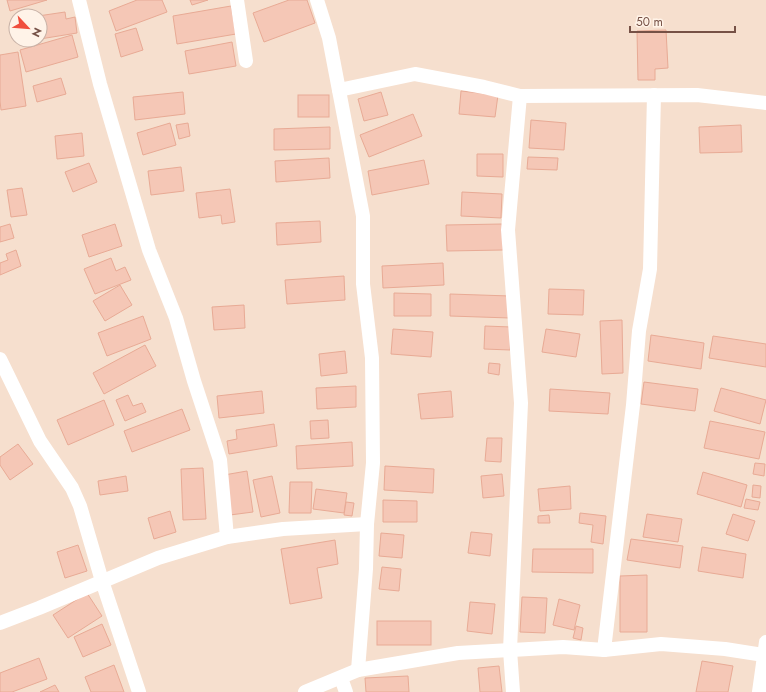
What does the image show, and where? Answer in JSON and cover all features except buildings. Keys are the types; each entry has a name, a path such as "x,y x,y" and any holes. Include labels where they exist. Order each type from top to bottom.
{"street":[{"path":"79,0 100,84 150,250 176,318 194,381 220,460 227,537"},
{"path":"237,0 246,61"},
{"path":"317,0 329,38 364,216 363,284 372,358 373,463 367,524 366,569 358,670"},
{"path":"339,90 415,74 484,87 520,96 697,95 766,102"},
{"path":"604,650 633,405 639,331 650,269 654,95"},
{"path":"513,692 510,650 521,403 508,230 520,96"},
{"path":"0,359 40,441 80,506 102,581 139,692"},
{"path":"0,623 158,558 227,537 283,529 367,524"},
{"path":"305,692 358,670 458,653 562,647 604,650 661,644 725,649 765,648 759,692"},
{"path":"341,678 346,692"}],"shaded area":[{"path":"0,0 766,0 766,692 0,692"}]}
